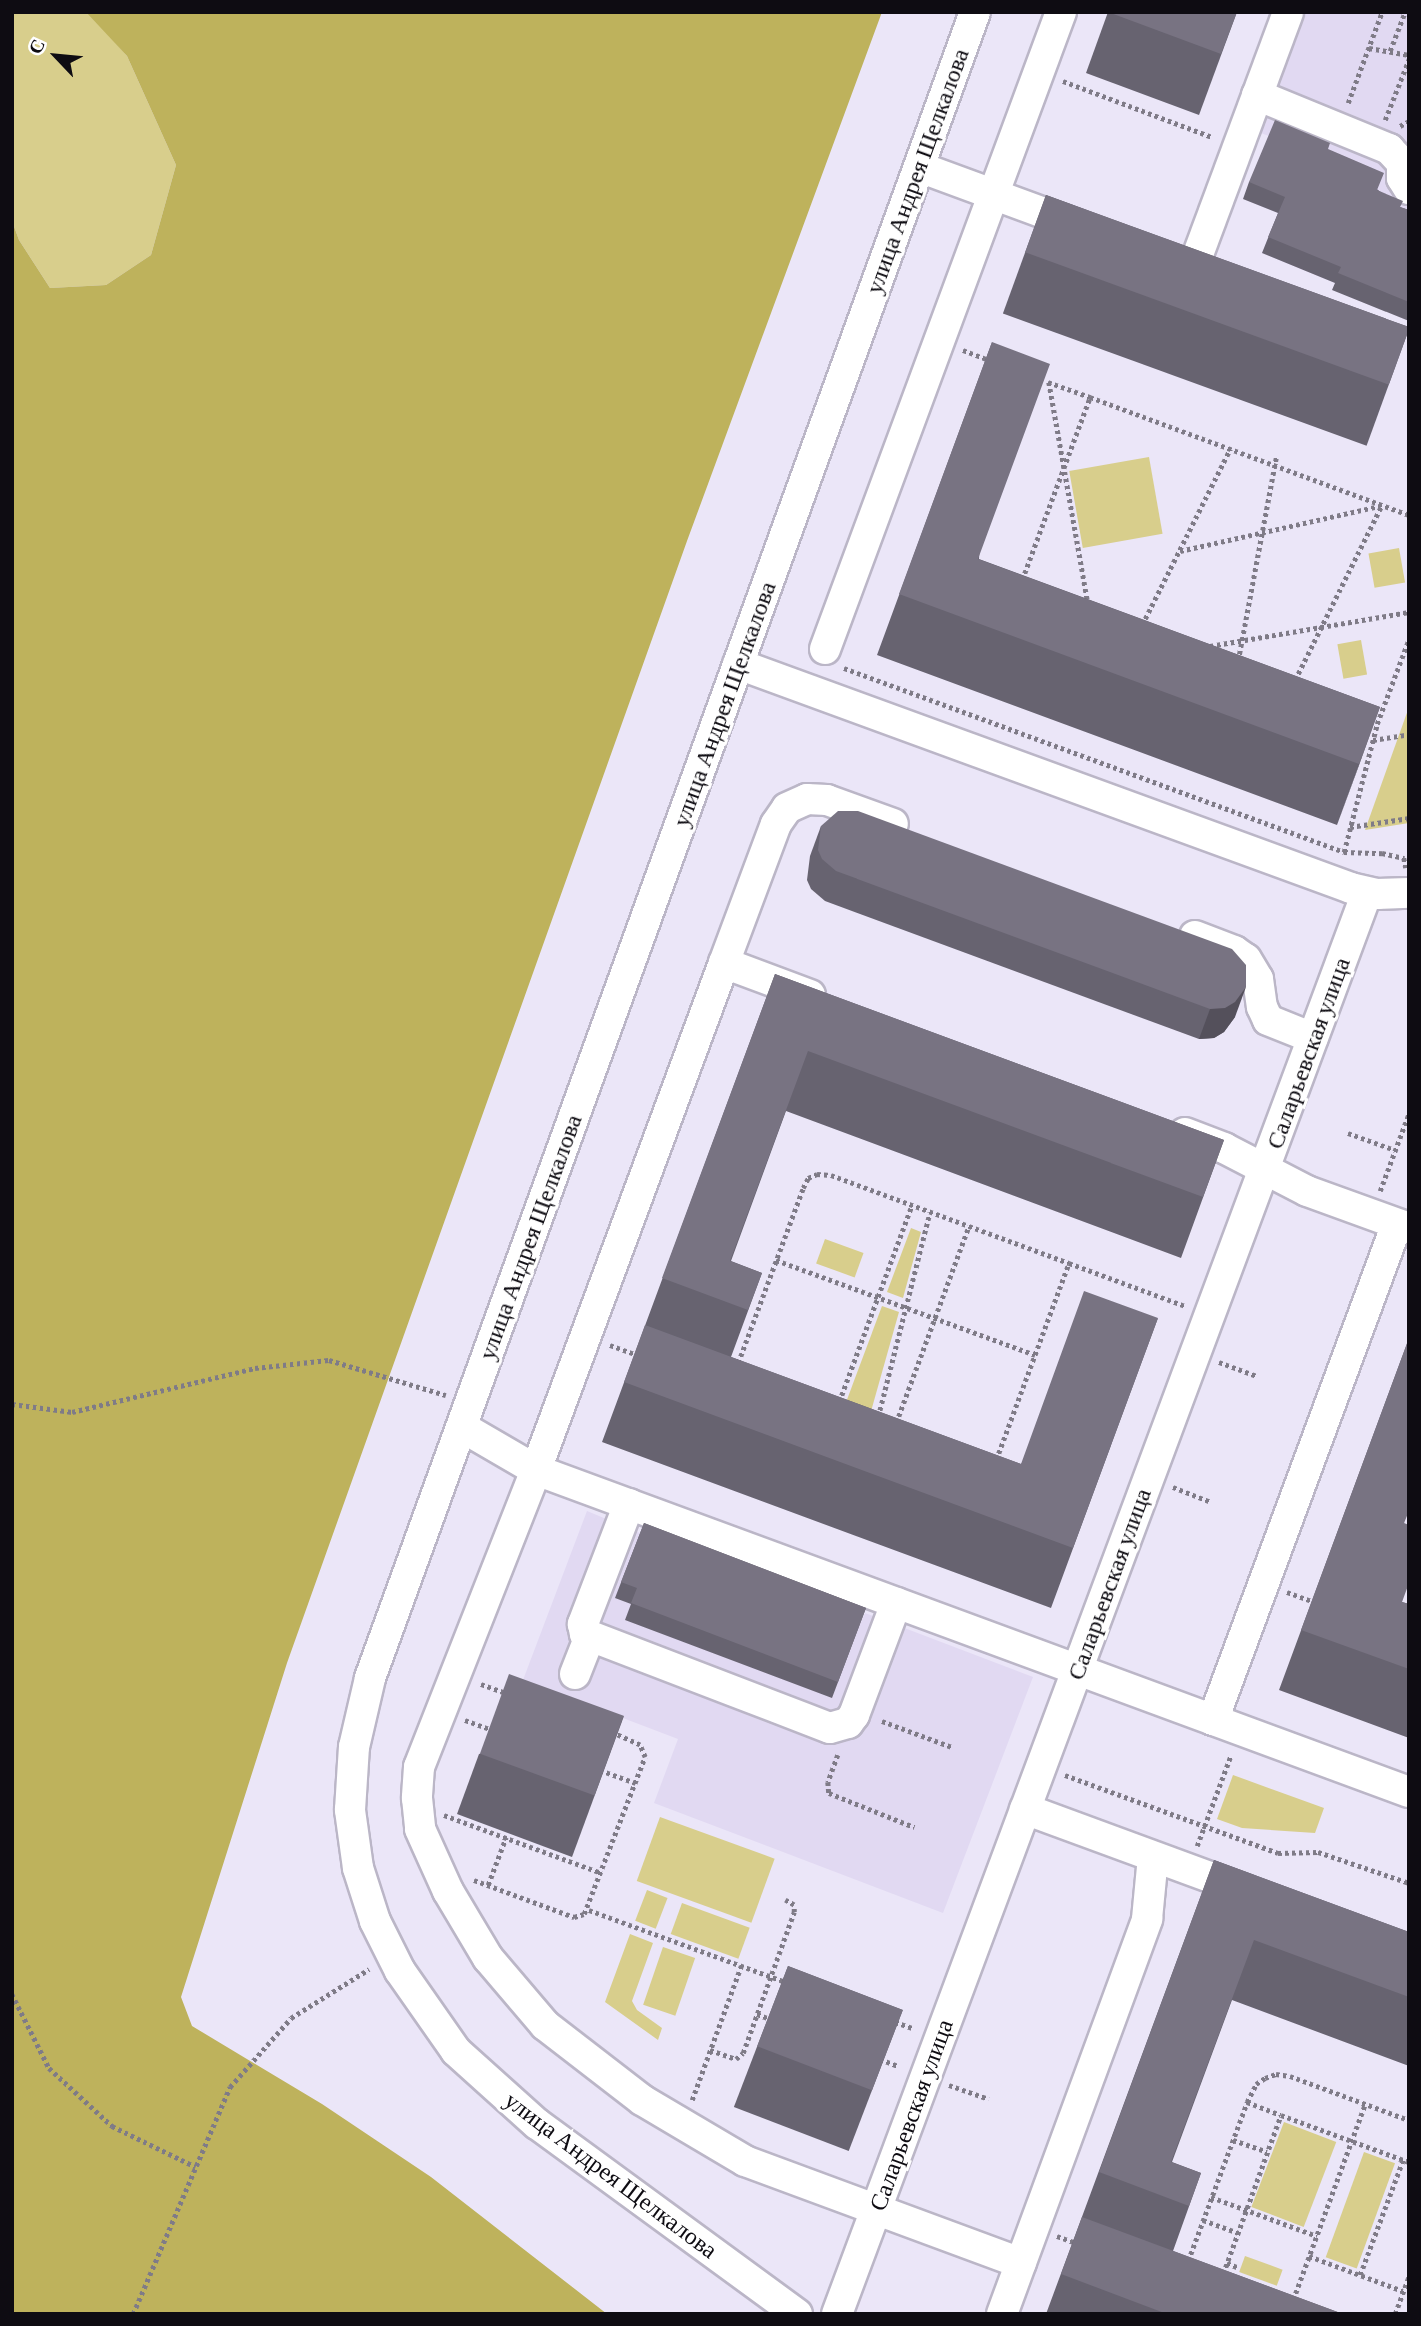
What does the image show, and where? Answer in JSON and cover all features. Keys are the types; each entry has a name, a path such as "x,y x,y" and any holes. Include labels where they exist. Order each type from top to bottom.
{"street":[{"name":"улица Андрея Щелкалова","path":"797,2314 537,2124 456,2051 391,1956 375,1921 358,1868 350,1811 354,1747 370,1678 975,12"},
{"path":"834,659 993,194 1061,12"},
{"path":"1193,268 1288,12"},
{"path":"1258,94 1398,155 1402,163 1402,178 1409,188"},
{"path":"919,167 1106,236"},
{"path":"738,664 1367,893 1409,893"},
{"path":"920,834 827,800 807,799 787,808 776,824 536,1470 419,1767 417,1805 420,1829 448,1891 488,1958 545,2025 642,2100 745,2161 1021,2263"},
{"name":"Саларьевская улица","path":"837,2314 876,2210 912,2071 1025,1809 1367,893"},
{"path":"1166,925 1234,951 1246,959 1258,979 1262,1007 1268,1020 1313,1038"},
{"path":"724,963 830,1002"},
{"path":"1158,1123 1224,1148 1307,1191 1392,1222 1226,1725"},
{"path":"466,1415 536,1470 1409,1792"},
{"path":"629,1504 583,1624 585,1634 830,1728 848,1723 854,1713 896,1603"},
{"path":"575,1674 590,1636"},
{"path":"1025,1809 1266,1898"},
{"path":"1002,2314 1147,1919 1153,1857"}],"path":[{"path":"1338,128 1382,12"},
{"path":"1390,51 1405,12"},
{"path":"1369,48 1409,57 1382,128"},
{"path":"1039,72 1238,146"},
{"path":"986,359 999,364"},
{"path":"1036,378 1409,515"},
{"path":"1049,382 1088,604"},
{"path":"1020,589 1090,397"},
{"path":"1137,635 1230,449"},
{"path":"1236,672 1276,457"},
{"path":"1180,551 1382,505"},
{"path":"1290,692 1382,505"},
{"path":"1205,647 1409,612"},
{"path":"1344,852 1377,724 1409,639"},
{"path":"834,659 1344,852 1382,853 1404,858"},
{"path":"1368,721 1377,724"},
{"path":"1373,740 1409,734"},
{"path":"1350,827 1409,818"},
{"path":"1392,1222 1395,1150 1409,1113"},
{"path":"1348,1133 1395,1150"},
{"path":"733,1376 803,1188 808,1178 817,1174 831,1175 1166,1299"},
{"path":"835,1413 912,1205"},
{"path":"875,1428 930,1212"},
{"path":"892,1434 969,1226"},
{"path":"776,1260 1035,1355"},
{"path":"992,1466 1069,1263"},
{"path":"586,1336 647,1359"},
{"path":"1195,1353 1257,1376"},
{"path":"12,1404 72,1412 255,1368 329,1360 466,1415"},
{"path":"1149,1478 1211,1502"},
{"path":"1311,1601 1324,1606"},
{"path":"456,1675 508,1694"},
{"path":"442,1711 494,1731"},
{"path":"914,1827 829,1793 828,1782 854,1713 952,1747"},
{"path":"1188,1870 1205,1826 1226,1725"},
{"path":"437,1866 574,1917 584,1914 589,1910 645,1757 644,1750 633,1740 609,1731"},
{"path":"1041,1766 1278,1853 1318,1853 1409,1883"},
{"path":"597,1769 636,1783"},
{"path":"417,1805 602,1873"},
{"path":"488,1885 506,1837"},
{"path":"710,2050 732,2058 740,2057 795,1908 785,1900"},
{"path":"589,1910 795,1985"},
{"path":"133,2314 229,2087 291,2018 391,1956"},
{"path":"682,2126 741,1966"},
{"path":"12,1994 49,2068 112,2126 196,2167"},
{"path":"757,2014 781,2023"},
{"path":"889,2020 912,2028"},
{"path":"875,2058 989,2099"},
{"path":"1185,2269 1256,2084 1276,2074 1290,2076 1409,2120"},
{"path":"1247,2102 1406,2161 1360,2275"},
{"path":"1292,2302 1365,2104"},
{"path":"1219,2284 1281,2115"},
{"path":"1233,2140 1268,2152"},
{"path":"1211,2197 1317,2236"},
{"path":"1203,2220 1238,2232"},
{"path":"1073,2242 1085,2246"},
{"path":"1309,2256 1403,2291"},
{"path":"1227,2263 1237,2267"},
{"path":"1395,2314 1409,2276"}],"shaded area":[{"path":"12,12 90,14 127,56 176,165 151,255 106,285 50,288 19,240 12,221"},
{"path":"86,12 882,12 687,541 287,1663 181,1997 192,2026 322,2104 431,2177 607,2314 12,2314 12,221 19,240 50,288 106,285 151,255 176,165 127,56"},
{"path":"1304,12 1409,12 1409,321 1335,283 1262,253 1278,213 1243,199 1269,136 1258,132"},
{"path":"1149,457 1163,534 1083,548 1069,471"},
{"path":"1399,548 1405,582 1375,588 1368,553"},
{"path":"1361,640 1367,674 1343,679 1337,644"},
{"path":"1409,707 1409,823 1365,830"},
{"path":"911,1228 921,1232 903,1298 887,1292"},
{"path":"825,1239 864,1253 855,1277 816,1263"},
{"path":"882,1306 899,1312 868,1422 842,1413"},
{"path":"587,1511 860,1624 865,1613 1033,1677 943,1913 654,1803 678,1739 523,1680"},
{"path":"1233,1775 1324,1808 1315,1833 1242,1828 1217,1819"},
{"path":"660,1817 775,1859 751,1923 637,1881"},
{"path":"647,1890 668,1898 656,1929 635,1921"},
{"path":"682,1903 750,1928 738,1959 671,1934"},
{"path":"630,1934 653,1943 632,2001 637,2010 662,2028 658,2040 605,2002"},
{"path":"663,1947 695,1958 675,2016 643,2005"},
{"path":"1284,2122 1336,2142 1304,2227 1251,2207"},
{"path":"1364,2152 1395,2163 1357,2269 1326,2257"},
{"path":"1245,2256 1283,2270 1277,2286 1239,2272"}],"building":[{"path":"1108,12 1237,12 1221,54"},
{"path":"1275,120 1330,143 1328,149 1384,173 1377,190 1403,201 1400,207 1409,210 1409,302 1338,273 1341,267 1268,237 1285,197 1249,182"},
{"path":"1046,195 1409,327 1389,385 1025,252"},
{"path":"992,342 1050,364 978,559 1380,707 1359,764 899,594"},
{"path":"838,811 858,811 1232,949 1246,965 1246,987 1235,1002 1225,1008 1210,1009 836,871 822,859 818,850 821,826"},
{"path":"775,974 1224,1140 1203,1197 808,1051 730,1261 762,1273 748,1310 662,1278"},
{"path":"1084,1291 1158,1318 1073,1548 624,1382 645,1325 1021,1464"},
{"path":"1409,1338 1409,1511 1404,1523 1409,1525 1409,1583 1402,1602 1409,1604 1409,1669 1301,1630"},
{"path":"644,1523 866,1608 838,1682 631,1603 637,1588 621,1582"},
{"path":"509,1674 624,1716 595,1796 480,1754"},
{"path":"1214,1860 1409,1932 1409,1997 1254,1940 1171,2162 1201,2173 1189,2206 1099,2172"},
{"path":"788,1966 903,2010 872,2090 757,2046"},
{"path":"1082,2217 1343,2314 1167,2314 1061,2274"}]}
